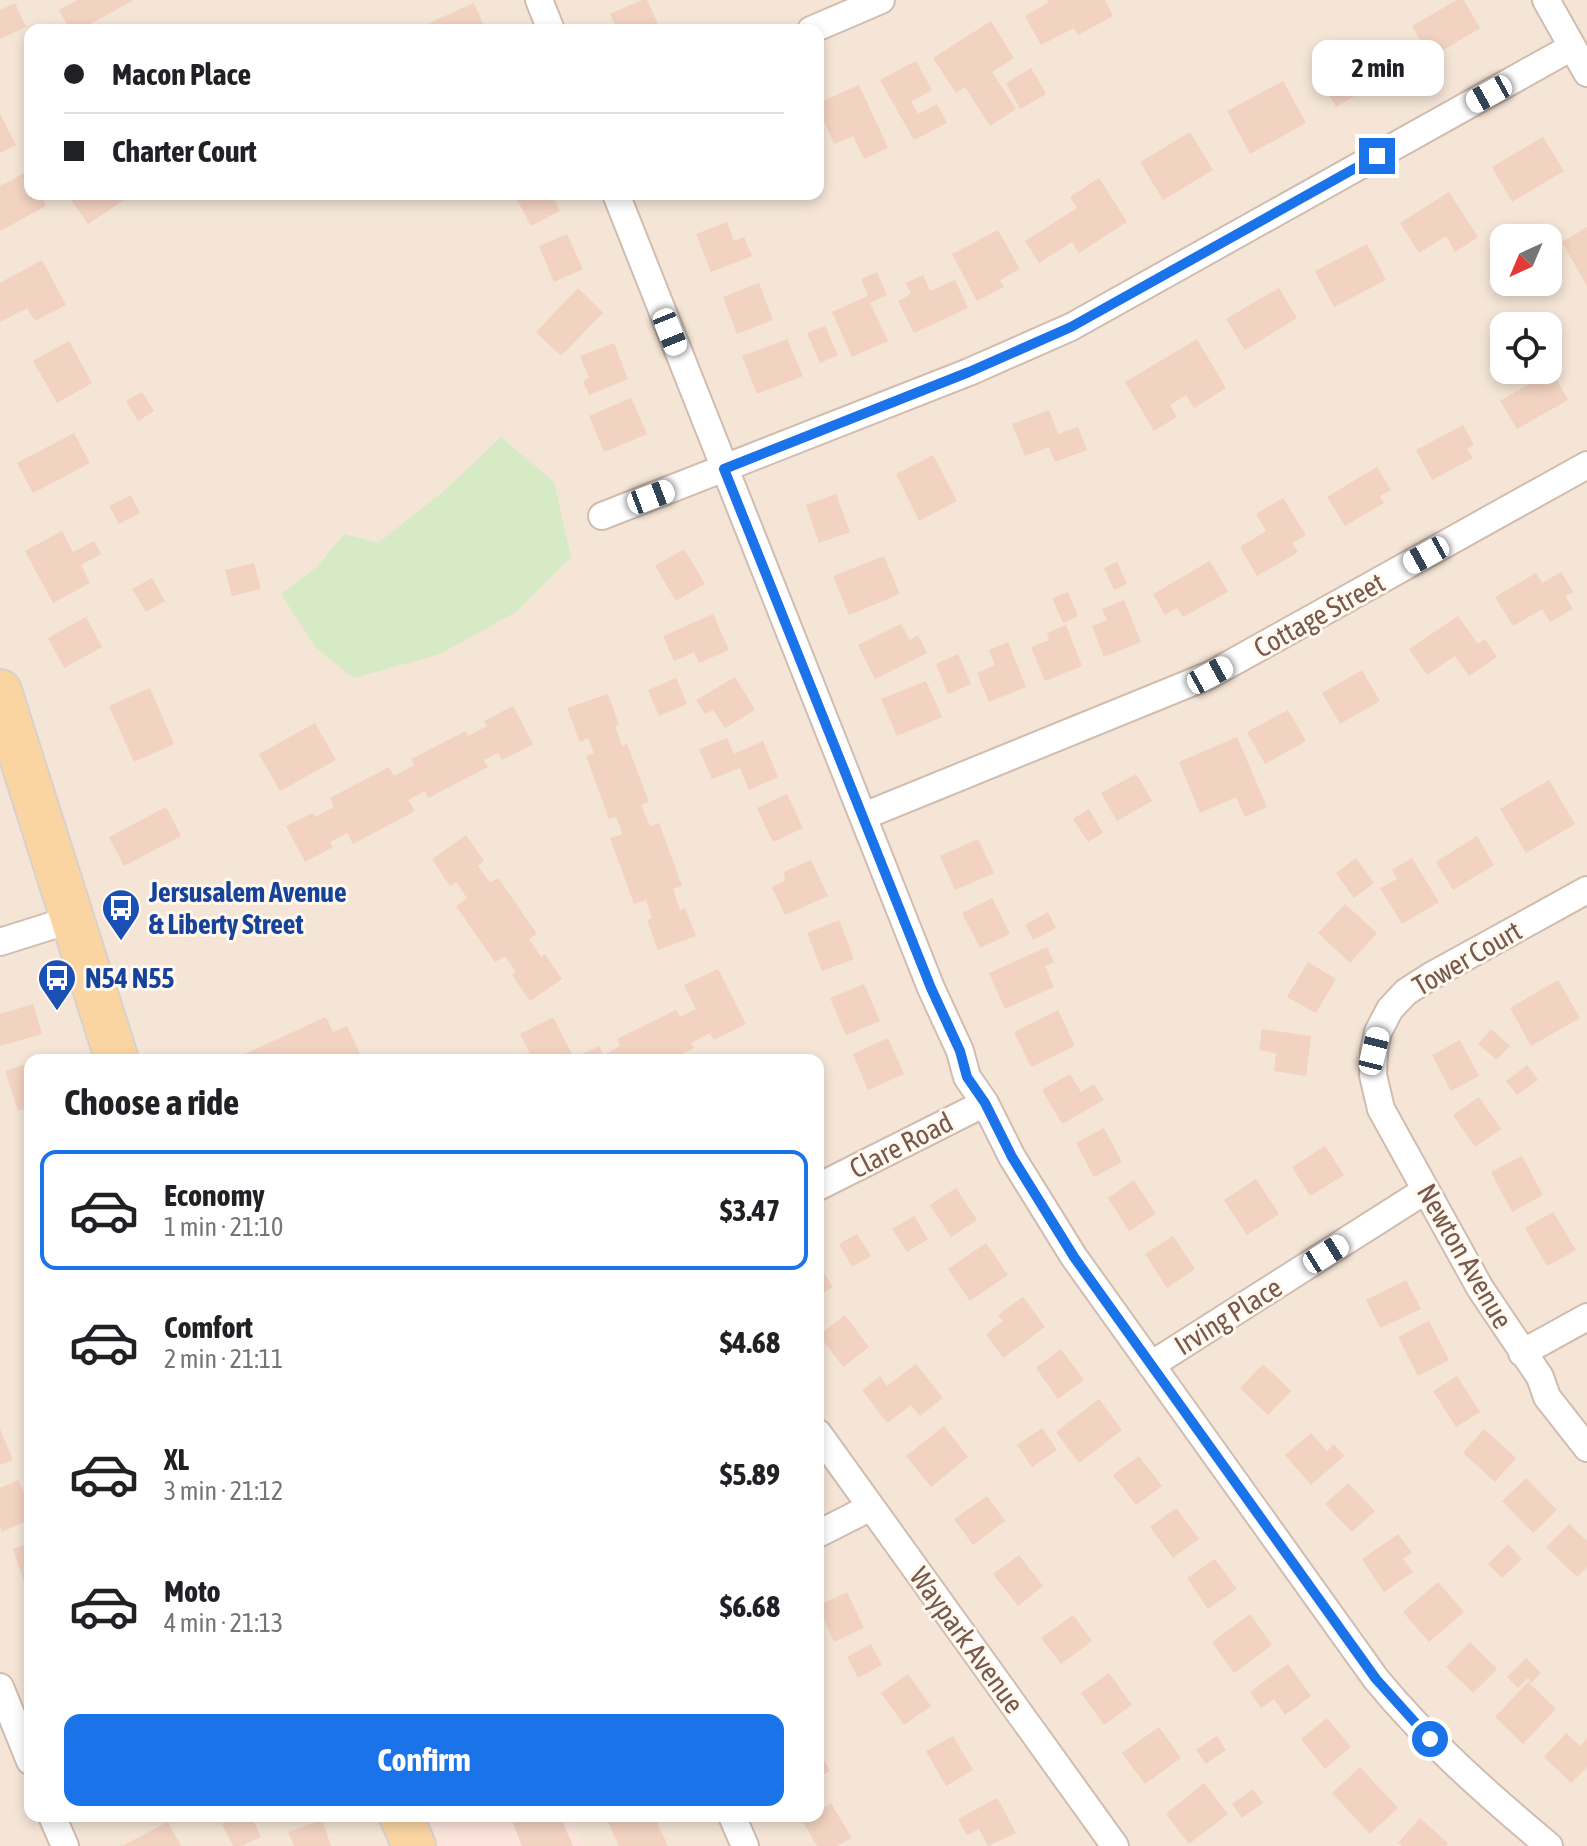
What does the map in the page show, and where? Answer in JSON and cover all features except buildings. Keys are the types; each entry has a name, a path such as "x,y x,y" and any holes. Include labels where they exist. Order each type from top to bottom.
{"main road":[{"path":"0,691 115,1054"},
{"path":"404,1822 414,1846"}],"street":[{"path":"539,0 549,24"},
{"path":"1546,0 1587,73"},
{"path":"824,24 876,1"},
{"path":"602,516 969,372 1071,327 1572,47"},
{"path":"618,200 931,988 960,1051 967,1077 985,1103 1012,1157 1074,1257 1383,1689 1407,1717 1475,1783 1549,1846"},
{"name":"Cottage Street","path":"864,816 1210,675 1587,465"},
{"name":"Tower Court","path":"1374,1051 1378,1032 1390,1009 1406,992 1587,890"},
{"path":"0,942 73,919"},
{"name":"Newton Avenue","path":"1374,1051 1373,1075 1381,1109 1480,1288 1540,1377 1547,1397 1587,1448"},
{"name":"Clare Road","path":"824,1184 985,1103"},
{"name":"Irving Place","path":"1151,1365 1426,1190"},
{"path":"1522,1353 1587,1317"},
{"name":"Waypark Avenue","path":"824,1441 1115,1846"},
{"path":"824,1531 871,1507"},
{"path":"0,1687 24,1746"},
{"path":"55,1822 65,1846"},
{"path":"735,1822 745,1846"}],"shaded area":[{"path":"0,0 1587,0 1587,1846 583,1846 573,1822 824,1822 824,1054 24,1054 24,1822 404,1822 414,1846 0,1846"},
{"path":"404,1822 573,1822 583,1846 414,1846"}],"green space":[{"path":"501,437 554,482 571,557 516,612 440,654 354,678 316,648 281,594 318,566 344,534 378,543 444,491"}],"place":[{"name":"Jersusalem Avenue & Liberty Street","path":"121,942"},
{"name":"N54 N55","path":"57,1012"}],"route":[{"path":"1377,156 1071,327 969,372 724,469 931,988 960,1051 967,1077 1074,1257 1376,1679 1430,1739"}]}
